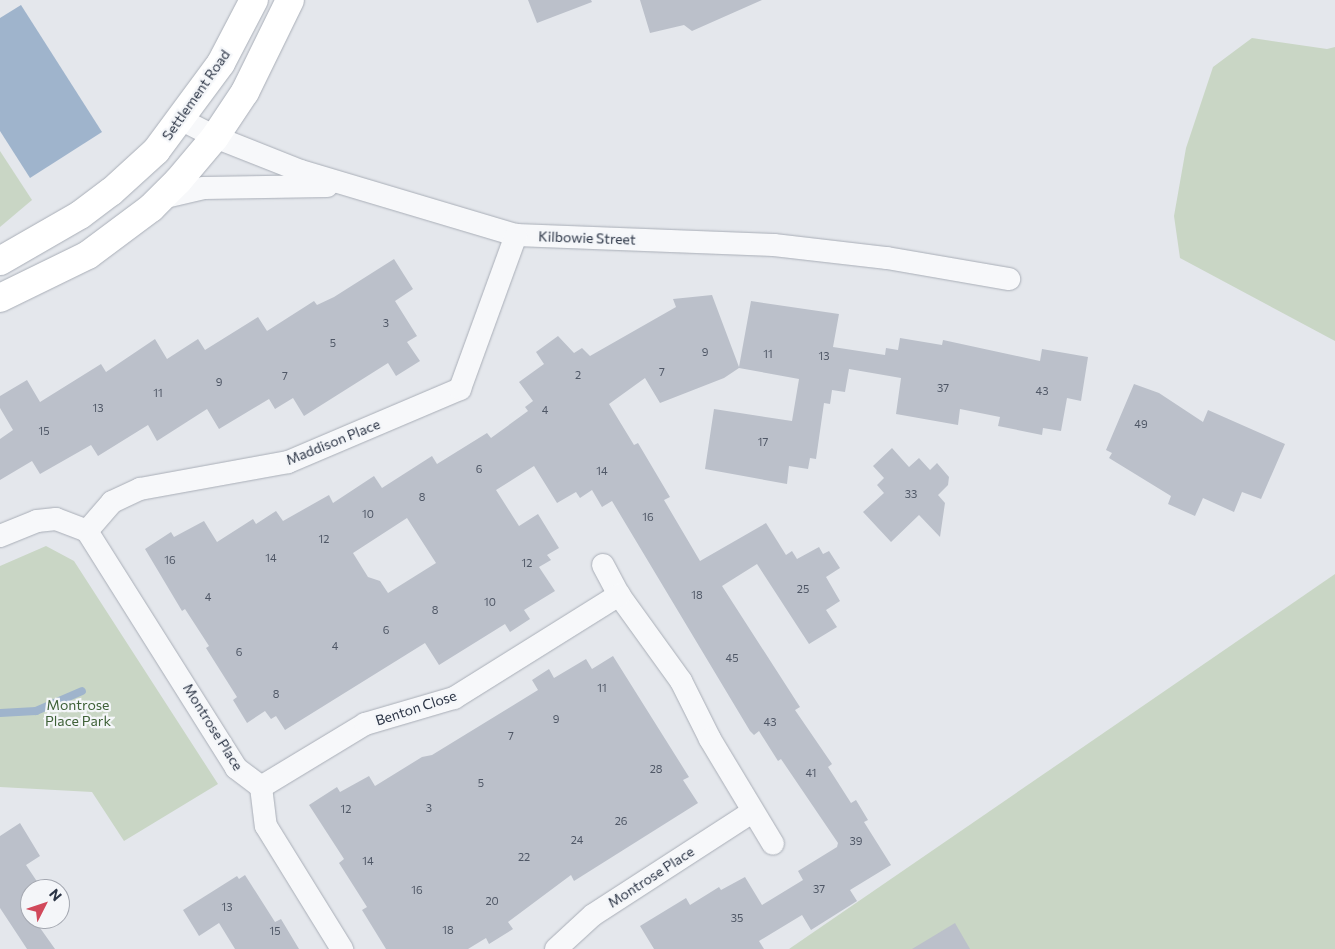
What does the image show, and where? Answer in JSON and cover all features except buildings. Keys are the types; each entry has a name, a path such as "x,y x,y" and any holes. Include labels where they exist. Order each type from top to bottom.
{"main road":[{"path":"0,298 88,255 161,198 215,137 253,78 285,11 252,3"},
{"name":"Settlement Road","path":"0,261 52,233 111,192 156,151 182,120 221,63 252,3"}],"street":[{"name":"Kilbowie Street","path":"182,120 215,137 350,186 516,234 774,246 887,258 1009,279"},
{"path":"161,198 204,188 350,186"},
{"name":"Maddison Place","path":"87,530 112,502 140,489 288,462 460,389 516,234"},
{"path":"0,536 37,521 56,519 87,530"},
{"name":"Montrose Place","path":"87,530 236,768 262,786"},
{"path":"603,565 619,594 681,681 710,739 752,812 773,844"},
{"name":"Benton Close","path":"262,786 365,724 454,698 619,594"},
{"path":"262,786 266,826 342,949"},
{"name":"Montrose Place","path":"556,949 592,915 752,812"}],"green space":[{"path":"1252,38 1327,49 1335,47 1335,341 1180,258 1174,216 1186,148 1213,67"},
{"path":"0,151 32,200 0,227"},
{"name":"Montrose Place Park","path":"46,546 74,561 218,784 124,841 92,792 0,787 0,566"},
{"path":"1335,574 1335,949 789,949"}],"water":[{"path":"21,5 102,132 30,178 0,131 0,18"}],"waterway":[{"path":"0,713 36,711 82,691"}]}
